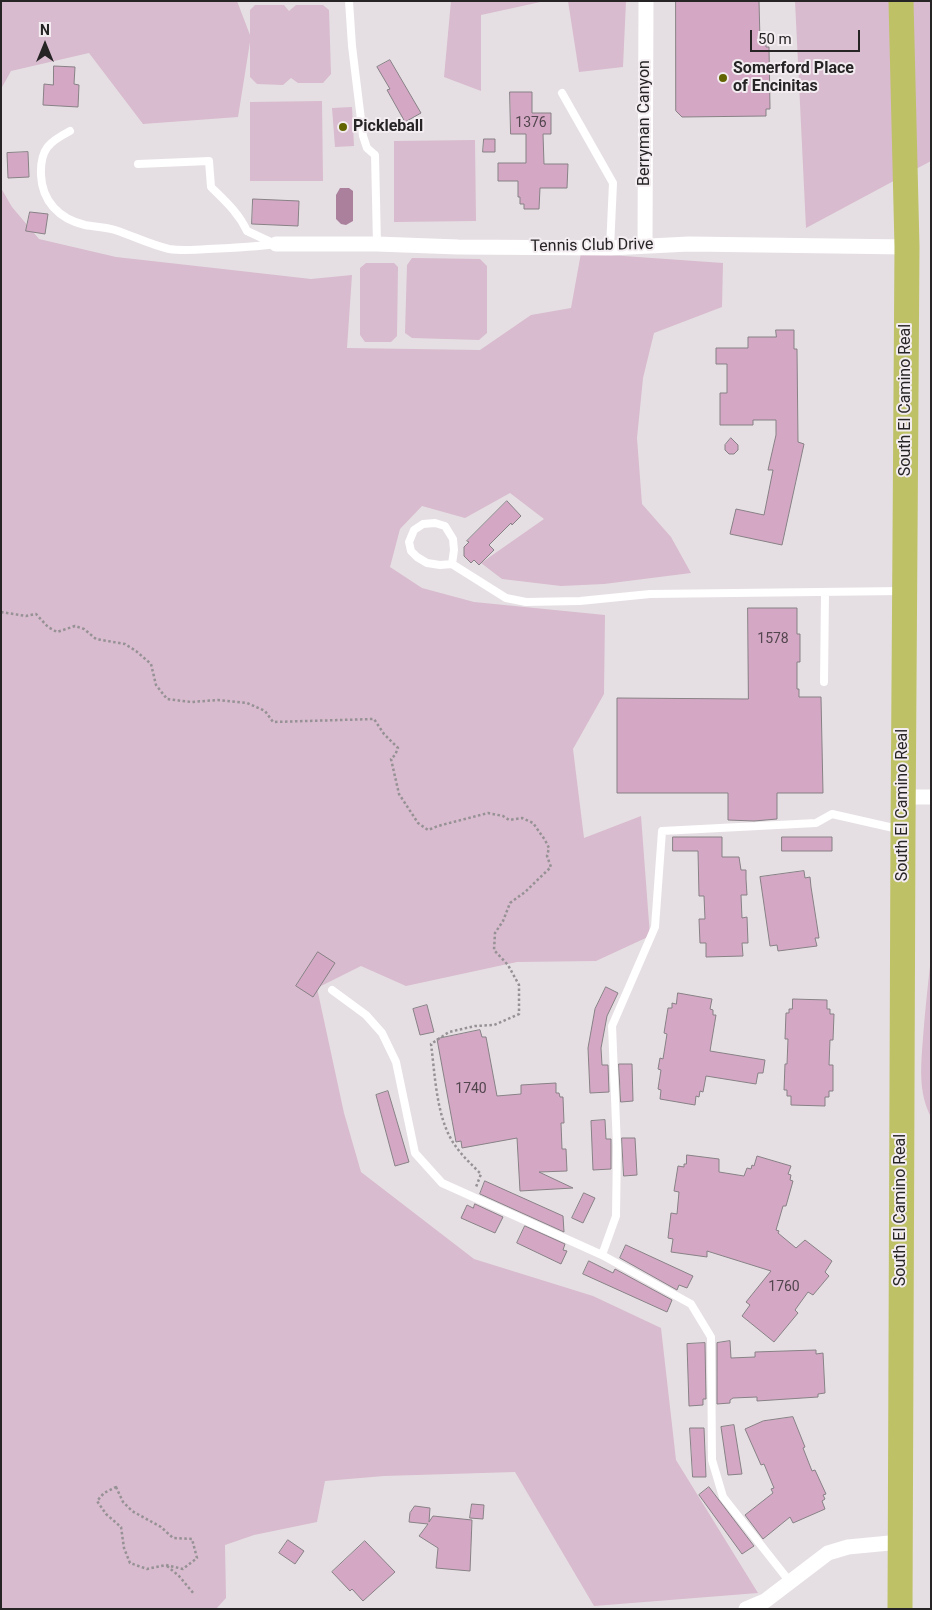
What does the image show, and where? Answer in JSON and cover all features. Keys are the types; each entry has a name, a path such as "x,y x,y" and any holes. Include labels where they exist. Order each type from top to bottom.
{"main road":[{"name":"South El Camino Real","path":"900,1 907,246 900,1609"}],"street":[{"name":"Berryman Canyon","path":"645,245 646,1"},
{"name":"Tennis Club Drive","path":"276,244 610,248 645,245 907,246"},
{"path":"903,797 931,797"},
{"path":"746,1609 766,1601 828,1553 848,1547 900,1542"}],"lane":[{"path":"349,1 352,46 363,136 367,148 375,155 377,244"},
{"path":"562,94 613,183 610,248"},
{"path":"70,131 48,144 44,151 40,172 43,190 50,205 58,213 70,220 84,225 114,230 170,249 255,247 276,244"},
{"path":"138,164 209,161 211,187 241,218 246,231 276,244"},
{"path":"452,564 453,539 445,526 435,523 423,524 414,530 409,542 411,551 417,557 427,563 452,564 506,598 526,602 580,601 650,594 904,591"},
{"path":"824,682 825,593"},
{"path":"602,1255 616,1216 617,1147 612,1026 655,927 662,831 816,823 832,814 903,830"},
{"path":"332,990 366,1015 382,1033 396,1062 416,1153 442,1183 602,1255 692,1304 711,1337 712,1460 724,1497 790,1582"}],"path":[{"path":"1,612 26,616 36,614 48,627 57,632 75,626 84,629 96,639 125,644 151,664 156,685 167,698 191,702 218,700 247,703 265,711 273,722 374,719 384,734 398,748 391,759 399,794 418,823 428,830 488,813 503,816 509,820 522,818 533,823 546,840 549,848 547,856 551,867 525,892 510,903 503,921 495,933 494,950 508,965 519,985 519,1014 494,1025 475,1026 449,1032 432,1044 444,1124 464,1157 481,1174 471,1196"},
{"path":"116,1487 123,1502 132,1511 161,1527 173,1538 192,1539 196,1558 183,1569 166,1565 147,1569 130,1563 124,1548 121,1527 106,1514 97,1501 104,1493 116,1487"},
{"path":"166,1565 179,1576 194,1594"}],"shaded area":[{"path":"1,1 237,1 250,35 250,10 255,5 284,5 289,11 296,5 323,5 329,10 331,74 323,83 298,83 291,78 283,85 257,84 250,77 250,42 238,117 143,124 89,53 11,71 1,89"},
{"path":"451,1 545,1 481,15 481,91 444,77"},
{"path":"568,1 626,1 623,67 579,72"},
{"path":"795,1 931,1 931,161 806,228"},
{"path":"322,101 323,181 250,181 250,102"},
{"name":"Pickleball","path":"352,107 354,146 335,147 332,108"},
{"path":"475,140 476,221 394,222 394,141"},
{"path":"1,188 12,207 39,239 116,257 311,279 352,275 347,348 480,350 531,315 571,308 581,253 723,263 722,307 654,333 643,378 637,438 642,504 671,537 691,573 604,584 561,586 502,579 481,563 544,519 510,493 465,518 422,506 400,529 390,567 422,588 474,602 605,615 604,694 573,749 584,838 641,816 650,936 596,961 517,962 406,986 361,966 317,988 344,1113 361,1172 474,1259 593,1296 661,1328 676,1460 758,1593 594,1606 515,1472 384,1476 325,1481 317,1522 254,1535 225,1545 226,1598 216,1609 1,1609"},
{"path":"340,188 349,188 353,191 353,221 346,225 341,224 336,219 336,195"},
{"path":"412,258 480,259 487,266 487,333 479,340 412,338 405,333 407,265"},
{"path":"366,263 394,263 398,267 397,336 391,342 365,342 360,335 360,268"},
{"path":"931,957 931,1117 924,1098 921,1068"}],"building":[{"name":"Somerford Place of Encinitas","path":"676,1 759,1 760,41 766,41 766,47 769,47 770,109 766,109 766,116 682,117 676,111"},
{"path":"390,60 421,113 405,122 387,90 390,89 377,67"},
{"path":"54,66 75,67 74,84 79,85 78,107 43,105 44,84 53,85"},
{"path":"510,92 532,92 532,113 551,113 551,134 543,134 544,164 568,164 567,188 540,188 539,209 524,209 524,204 520,204 518,181 498,181 498,163 526,163 526,134 511,134"},
{"path":"484,139 495,139 495,152 483,152"},
{"path":"28,152 29,177 8,178 7,153"},
{"path":"253,199 299,201 298,226 252,224"},
{"path":"30,212 48,214 45,234 26,231"},
{"path":"776,330 794,330 794,349 797,349 798,442 804,444 782,545 730,534 736,509 764,515 773,470 768,470 776,435 776,420 753,420 753,425 720,425 720,393 727,393 727,364 716,364 716,348 748,348 748,337 776,337"},
{"path":"731,438 738,445 738,450 734,454 729,454 725,450 725,445"},
{"path":"507,501 521,516 512,525 511,523 489,545 494,550 479,565 474,560 471,563 464,556 464,547 469,542 467,541"},
{"path":"748,608 797,608 797,634 800,634 800,662 797,662 797,689 799,689 799,697 821,697 823,793 777,793 777,819 754,821 728,820 728,793 617,793 617,698 748,699"},
{"path":"673,837 722,837 722,857 739,857 741,870 746,870 747,895 741,895 742,918 747,917 748,943 742,943 743,956 706,957 706,943 700,943 699,919 705,919 704,896 699,896 698,851 673,851"},
{"path":"782,837 832,837 832,851 782,851"},
{"path":"804,871 805,878 810,877 819,938 815,938 817,946 778,951 777,945 770,946 760,877"},
{"path":"318,952 335,963 313,997 296,986"},
{"path":"606,987 618,993 607,1016 601,1048 602,1065 608,1065 609,1092 590,1093 588,1048 595,1009"},
{"path":"678,993 712,999 710,1009 713,1010 713,1015 716,1015 710,1051 765,1060 763,1073 758,1073 756,1084 706,1076 703,1092 700,1091 699,1097 696,1096 695,1105 660,1099 661,1090 658,1089 661,1070 658,1069 660,1058 663,1059 667,1034 664,1033 668,1008 672,1008 672,1003 676,1004"},
{"path":"793,999 827,1000 827,1009 830,1009 830,1014 834,1014 833,1040 830,1040 829,1065 833,1065 833,1091 829,1091 829,1097 825,1097 825,1106 791,1105 791,1096 787,1096 787,1090 784,1090 788,1039 785,1039 786,1013 789,1013 789,1009 792,1009"},
{"path":"427,1005 434,1032 420,1035 413,1009"},
{"path":"480,1030 482,1037 486,1037 497,1096 521,1094 521,1085 556,1083 556,1093 563,1097 562,1149 566,1149 567,1171 539,1172 573,1188 520,1191 517,1138 462,1148 461,1141 456,1142 437,1039"},
{"path":"619,1064 632,1064 633,1101 621,1102"},
{"path":"388,1091 409,1162 395,1166 376,1095"},
{"path":"605,1120 606,1139 611,1139 611,1169 593,1170 591,1121"},
{"path":"622,1138 635,1138 637,1175 624,1176"},
{"path":"687,1155 719,1159 719,1172 744,1176 747,1168 751,1169 752,1165 754,1166 757,1156 791,1166 788,1174 791,1175 790,1180 793,1181 786,1206 783,1206 776,1230 796,1248 805,1240 832,1261 825,1272 829,1276 813,1295 808,1292 795,1310 798,1313 774,1342 742,1316 750,1305 746,1302 771,1271 707,1251 707,1257 671,1252 673,1239 668,1238 671,1213 677,1214 679,1192 674,1191 678,1166 684,1167"},
{"path":"485,1181 563,1216 564,1232 480,1194"},
{"path":"584,1193 595,1198 583,1223 572,1218"},
{"path":"475,1204 503,1217 495,1233 461,1218 467,1205 473,1208"},
{"path":"525,1226 565,1244 563,1250 567,1251 561,1264 517,1243"},
{"path":"626,1245 693,1276 687,1288 679,1285 677,1290 620,1258"},
{"path":"589,1261 613,1273 615,1269 672,1300 667,1312 583,1274"},
{"path":"730,1341 731,1358 755,1357 755,1352 816,1350 816,1354 823,1353 825,1393 818,1394 818,1397 757,1401 757,1397 733,1398 730,1400 730,1403 717,1404 717,1343"},
{"path":"705,1343 706,1399 703,1399 703,1405 689,1406 687,1344"},
{"path":"793,1417 812,1471 815,1470 826,1494 823,1495 825,1499 822,1501 825,1509 793,1523 790,1517 763,1539 745,1515 773,1493 771,1489 774,1488 764,1464 761,1465 745,1429 763,1421"},
{"path":"734,1425 742,1474 728,1475 721,1427"},
{"path":"690,1428 704,1428 706,1477 693,1477"},
{"path":"709,1487 754,1546 742,1554 699,1495"},
{"path":"472,1504 484,1505 483,1519 470,1518"},
{"path":"415,1506 430,1508 429,1522 433,1516 472,1520 470,1571 436,1568 438,1548 419,1536 428,1524 409,1522 410,1513"},
{"path":"288,1540 304,1551 295,1564 279,1553"},
{"path":"365,1541 395,1572 363,1601 352,1589 350,1591 332,1572"}],"place":[{"name":"Somerford Place of Encinitas","path":"723,78"},
{"name":"Pickleball","path":"343,127"}]}
